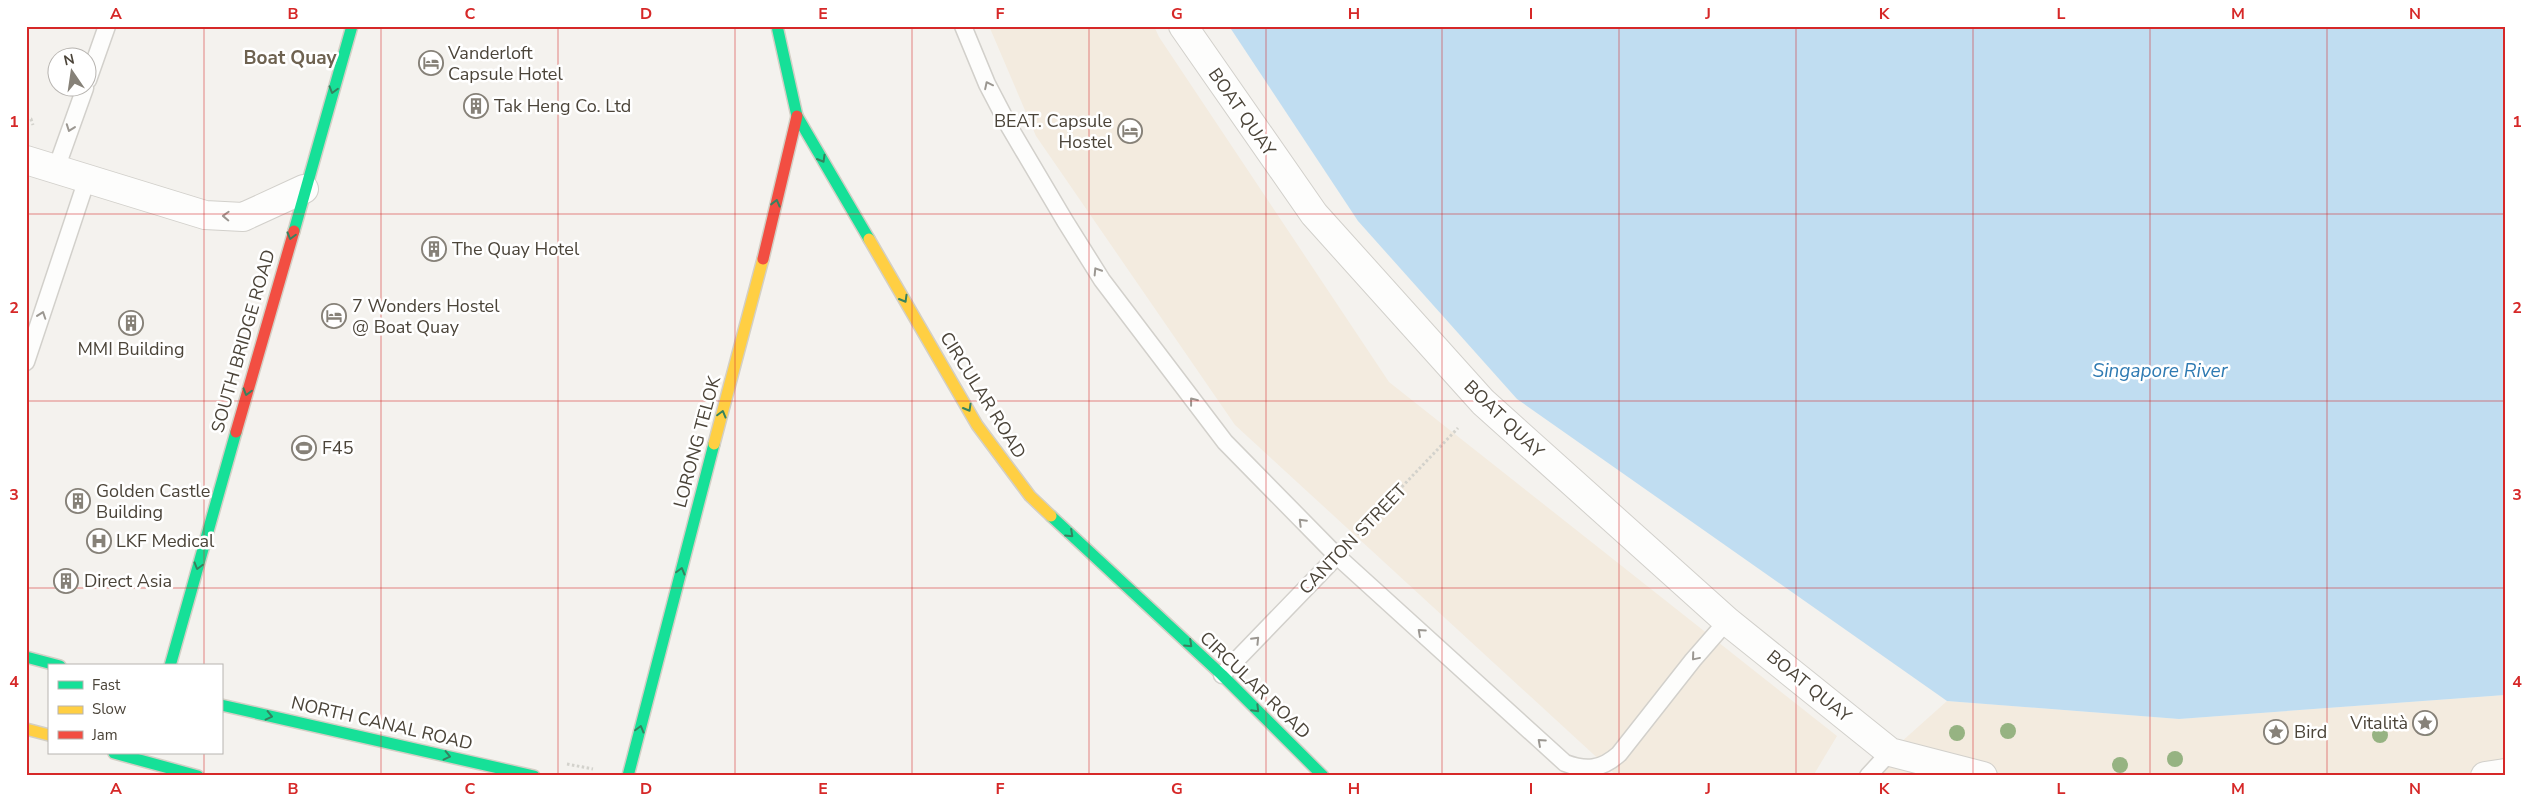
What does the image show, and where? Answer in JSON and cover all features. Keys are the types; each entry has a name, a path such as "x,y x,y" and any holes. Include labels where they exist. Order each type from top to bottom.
{"street":[{"name":"SOUTH BRIDGE ROAD","path":"171,664 304,189 352,26"},
{"name":"CIRCULAR ROAD","path":"777,26 797,116 977,425 1010,472 1030,496 1222,675 1323,776"},
{"name":"BOAT QUAY","path":"1183,26 1314,214 1483,402 1727,621 1890,752"},
{"name":"LORONG TELOK","path":"628,776 765,250 797,116"},
{"path":"26,160 205,215 243,217 304,189"},
{"path":"26,657 52,664"},
{"name":"NORTH CANAL ROAD","path":"222,705 534,776"},
{"path":"26,729 48,736"},
{"path":"1890,752 1983,776"},
{"path":"117,754 198,776"},
{"path":"2485,776 2505,773"}],"lane":[{"path":"98,52 107,26"},
{"path":"963,26 987,84 1010,128 1036,174 1102,280 1225,442 1336,556 1565,763 1580,769 1597,768 1610,762 1619,754 1693,660 1727,621"},
{"path":"56,169 81,98"},
{"path":"26,362 87,179"},
{"name":"CANTON STREET","path":"1222,675 1336,556"},
{"path":"1868,776 1890,752"}],"path":[{"name":"CANTON STREET","path":"1336,556 1483,402"}],"shaded area":[{"path":"989,26 1154,26 1159,37 1389,382 1837,736 1813,776 1617,776 1235,425 1036,136"},
{"path":"2505,695 2505,776 1868,776 1890,752 1947,701 2179,719"}],"water":[{"name":"Singapore River","path":"1229,26 2505,26 2505,695 2179,719 1947,701 1517,399 1358,221"}],"traffic: fast":[{"path":"294,231 352,26"},
{"path":"777,26 797,116 869,239"},
{"path":"171,664 236,432"},
{"path":"628,776 714,444"},
{"path":"1051,516 1222,675 1323,776"},
{"path":"26,657 52,664"},
{"path":"222,705 534,776"},
{"path":"118,754 198,776"}],"traffic: slow":[{"path":"869,239 977,425 1030,496 1051,516"},
{"path":"714,444 763,259"},
{"path":"26,729 48,735"}],"traffic: jam":[{"path":"763,259 797,116"},
{"path":"236,432 294,231"}],"place":[{"name":"Vanderloft Capsule Hotel","path":"431,63"},
{"name":"Tak Heng Co. Ltd","path":"476,106"},
{"name":"BEAT. Capsule Hostel","path":"1130,131"},
{"name":"The Quay Hotel","path":"434,249"},
{"name":"7 Wonders Hostel @ Boat Quay","path":"334,316"},
{"name":"MMI Building","path":"131,323"},
{"name":"F45","path":"304,448"},
{"name":"Golden Castle Building","path":"78,501"},
{"name":"LKF Medical","path":"99,541"},
{"name":"Direct Asia","path":"66,581"},
{"name":"Vitalità","path":"2425,723"},
{"name":"Bird","path":"2276,732"}],"district":[{"name":"Boat Quay","path":"290,58"}]}
